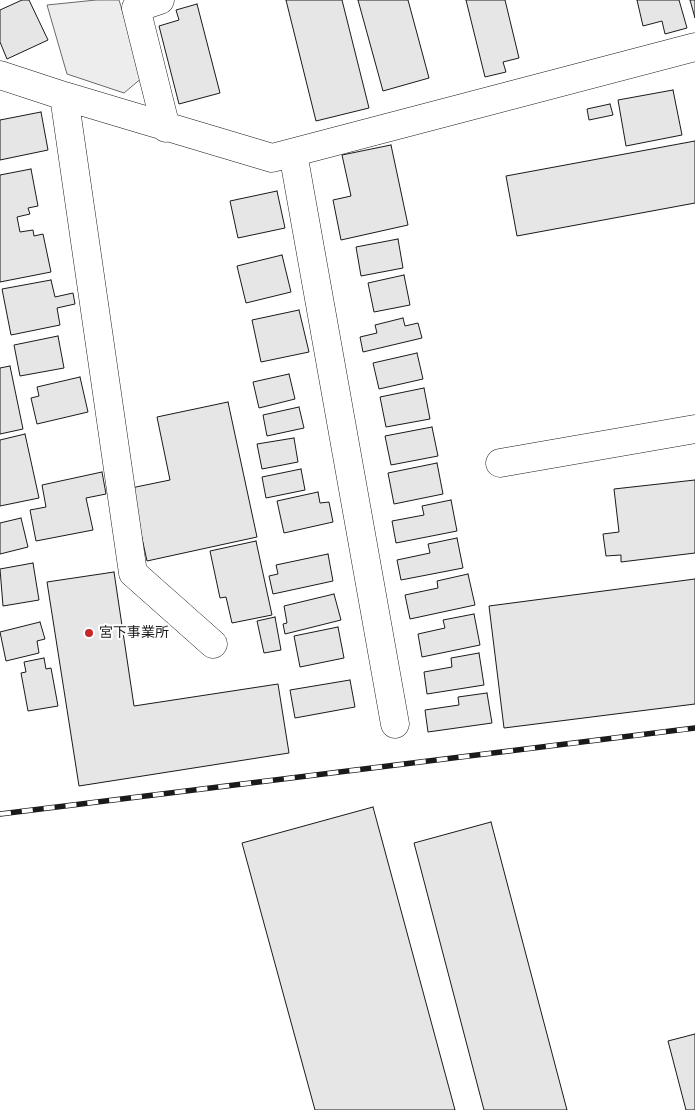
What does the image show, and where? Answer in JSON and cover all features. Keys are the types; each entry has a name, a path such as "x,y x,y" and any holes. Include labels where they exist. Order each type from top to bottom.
{"street":[{"path":"160,0 136,8 166,128"},
{"path":"0,75 166,128 272,158 695,47"},
{"path":"64,96 133,572 213,644"},
{"path":"293,153 395,724"},
{"path":"500,463 695,429"}],"shaded area":[{"path":"96,0 119,0 143,77 124,93 67,74 47,5"}],"building":[{"path":"22,0 29,0 48,40 7,59 0,42 0,10"},
{"path":"286,0 342,0 369,108 316,121"},
{"path":"358,0 408,0 429,78 383,91"},
{"path":"466,0 505,0 519,58 503,62 506,72 485,77"},
{"path":"637,0 679,0 687,28 665,34 662,21 643,26"},
{"path":"690,0 695,0 695,18"},
{"path":"197,4 220,93 179,104 159,26 179,20 176,10"},
{"path":"673,90 682,135 626,146 618,100"},
{"path":"610,104 613,115 589,120 587,109"},
{"path":"41,112 48,150 0,160 0,120"},
{"path":"695,141 695,203 517,236 506,176"},
{"path":"391,145 408,225 341,240 333,200 351,196 342,155"},
{"path":"31,169 38,206 28,208 30,214 17,217 20,232 33,230 34,236 43,234 51,272 0,282 0,175"},
{"path":"277,191 285,228 238,238 230,201"},
{"path":"398,239 403,268 361,276 356,247"},
{"path":"282,255 291,292 246,303 237,266"},
{"path":"404,275 410,305 374,312 368,283"},
{"path":"51,280 55,297 73,293 75,304 57,308 60,325 11,335 2,289"},
{"path":"299,310 309,352 261,362 252,320"},
{"path":"403,318 405,326 418,323 422,338 363,352 360,337 377,333 375,325"},
{"path":"58,336 64,368 20,376 14,345"},
{"path":"417,353 423,379 379,389 373,363"},
{"path":"10,366 23,429 0,434 0,368"},
{"path":"289,374 295,399 259,408 253,382"},
{"path":"80,377 88,412 37,424 31,398 39,396 37,387"},
{"path":"424,388 430,419 386,427 380,397"},
{"path":"228,402 257,537 147,561 131,488 170,480 157,417"},
{"path":"299,407 304,428 267,436 263,415"},
{"path":"432,427 438,456 391,465 385,436"},
{"path":"25,434 39,498 0,506 0,440"},
{"path":"294,438 298,462 262,469 257,444"},
{"path":"437,463 443,494 394,504 388,473"},
{"path":"301,469 305,490 266,498 262,477"},
{"path":"102,472 106,494 86,498 93,530 36,541 30,510 46,507 42,485"},
{"path":"695,480 695,553 621,562 621,555 606,556 603,534 619,532 614,489"},
{"path":"318,492 320,503 329,502 333,522 284,533 277,501"},
{"path":"451,500 457,531 396,543 392,521 424,515 422,506"},
{"path":"21,518 28,547 0,554 0,523"},
{"path":"457,538 463,568 401,580 397,560 430,553 428,544"},
{"path":"256,541 272,615 232,623 226,597 220,598 210,551"},
{"path":"328,554 333,581 273,594 269,576 278,574 276,565"},
{"path":"33,563 39,600 3,606 0,569"},
{"name":"宮下事業所","path":"114,572 134,706 278,684 289,753 79,786 47,582"},
{"path":"468,574 475,605 410,619 405,595 438,588 437,581"},
{"path":"695,579 695,704 504,728 489,606"},
{"path":"334,594 341,620 285,634 283,624 287,623 284,606"},
{"path":"474,614 480,645 422,657 418,634 445,628 443,620"},
{"path":"275,617 281,650 264,653 257,621"},
{"path":"40,622 45,639 37,641 39,653 6,661 0,632"},
{"path":"338,627 344,658 300,667 294,636"},
{"path":"479,653 484,685 427,694 424,672 452,667 451,658"},
{"path":"44,658 46,669 51,668 58,706 28,711 21,673 26,672 24,662"},
{"path":"350,680 355,707 295,718 290,690"},
{"path":"487,693 492,723 428,732 425,710 459,705 458,697"},
{"path":"373,807 455,1110 315,1110 242,843"},
{"path":"491,822 567,1110 484,1110 414,843"},
{"path":"695,1034 695,1110 686,1110 668,1041"}],"railway":[{"path":"0,814 695,728"}],"place":[{"name":"宮下事業所","path":"89,633"}]}
